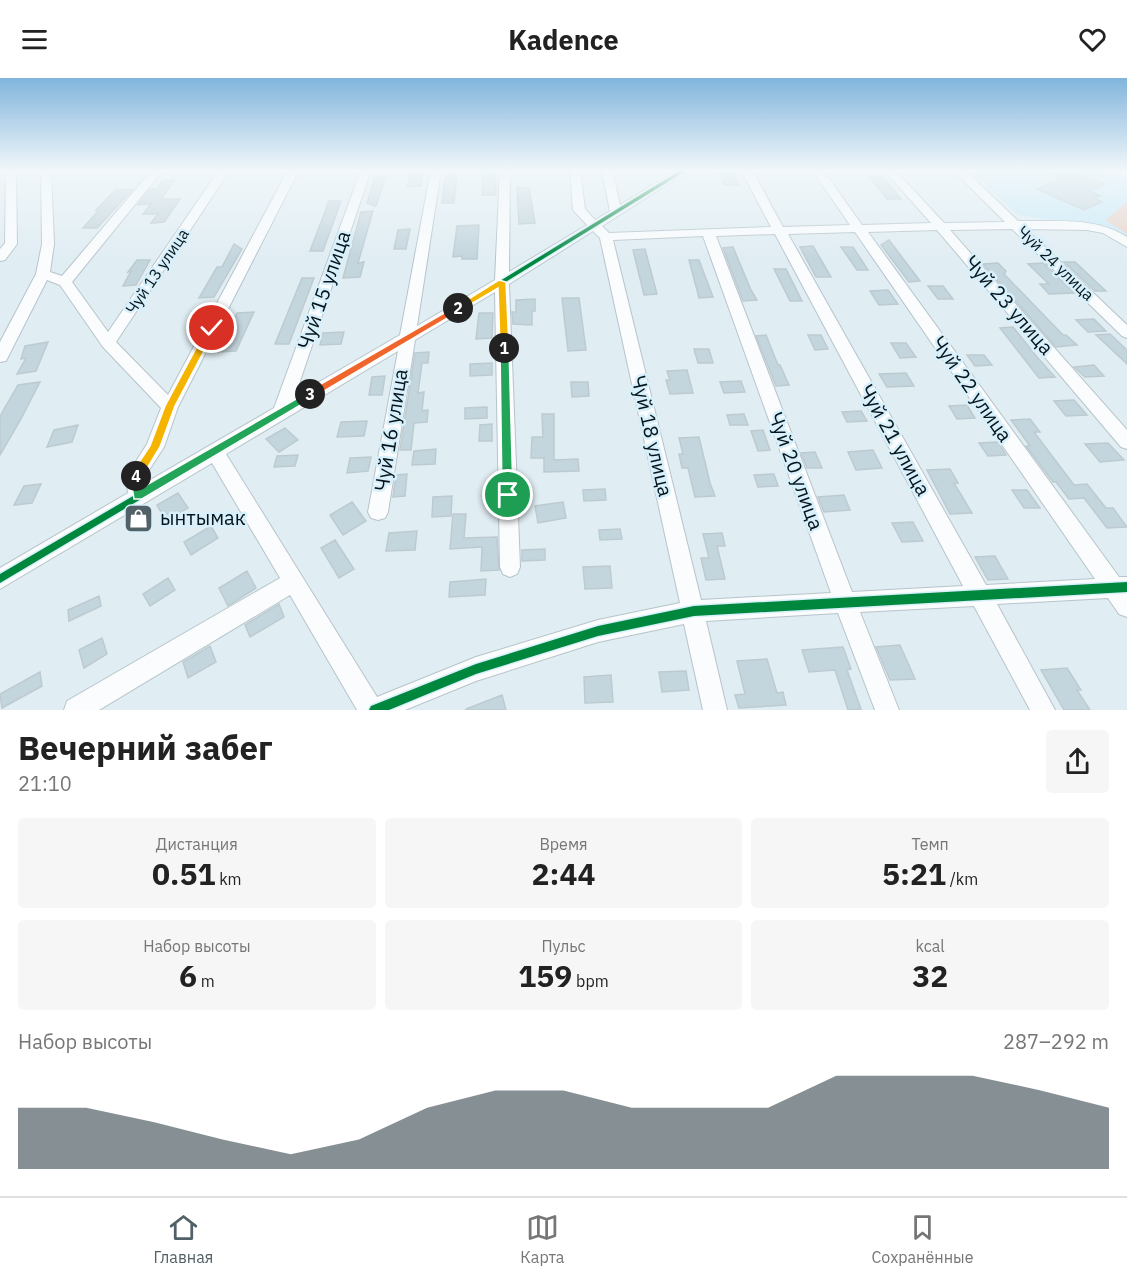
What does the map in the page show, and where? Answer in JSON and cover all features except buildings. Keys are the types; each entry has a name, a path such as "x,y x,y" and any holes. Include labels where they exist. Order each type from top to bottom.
{"street":[{"path":"0,257 11,244 11,199"},
{"path":"0,357 43,274 48,244 47,199"},
{"path":"65,282 134,199"},
{"name":"Чуй 13 улица","path":"108,343 205,199"},
{"path":"138,495 135,477 154,447 170,406 279,199"},
{"name":"Чуй 15 улица","path":"282,411 356,199"},
{"name":"Чуй 16 улица","path":"378,512 431,199"},
{"path":"504,199 502,282 510,567"},
{"name":"Чуй 18 улица","path":"578,199 579,210 600,231 694,611 715,710"},
{"path":"613,199 616,212"},
{"path":"0,579 138,495 502,282 600,231 616,212 636,199"},
{"name":"Чуй 21 улица","path":"763,199 1043,710"},
{"name":"Чуй 22 улица","path":"838,199 1120,588 1127,608"},
{"name":"Чуй 23 улица","path":"916,199 1127,442"},
{"name":"Чуй 24 улица","path":"990,199 1127,333"},
{"path":"600,231 708,232 1017,225 1088,226 1107,230 1127,243"},
{"name":"Чуй 20 улица","path":"708,232 844,602 887,710"},
{"path":"43,274 65,282 108,343 170,406"},
{"path":"214,451 373,710 476,669 531,651 598,631 694,611 1120,588"},
{"path":"76,710 293,582"}],"shaded area":[{"path":"1001,199 1127,199 1127,239 1109,227 1018,215"},
{"path":"1127,202 1127,234 1105,220"}],"cycle path":[{"path":"0,579 502,282 637,199"},
{"path":"375,710 476,669 598,631 694,611 1127,587"}],"place":[{"name":"ынтымак","path":"139,518"}],"route":[{"path":"212,328 170,406 154,447 135,477 138,495 502,282 508,495"}]}
